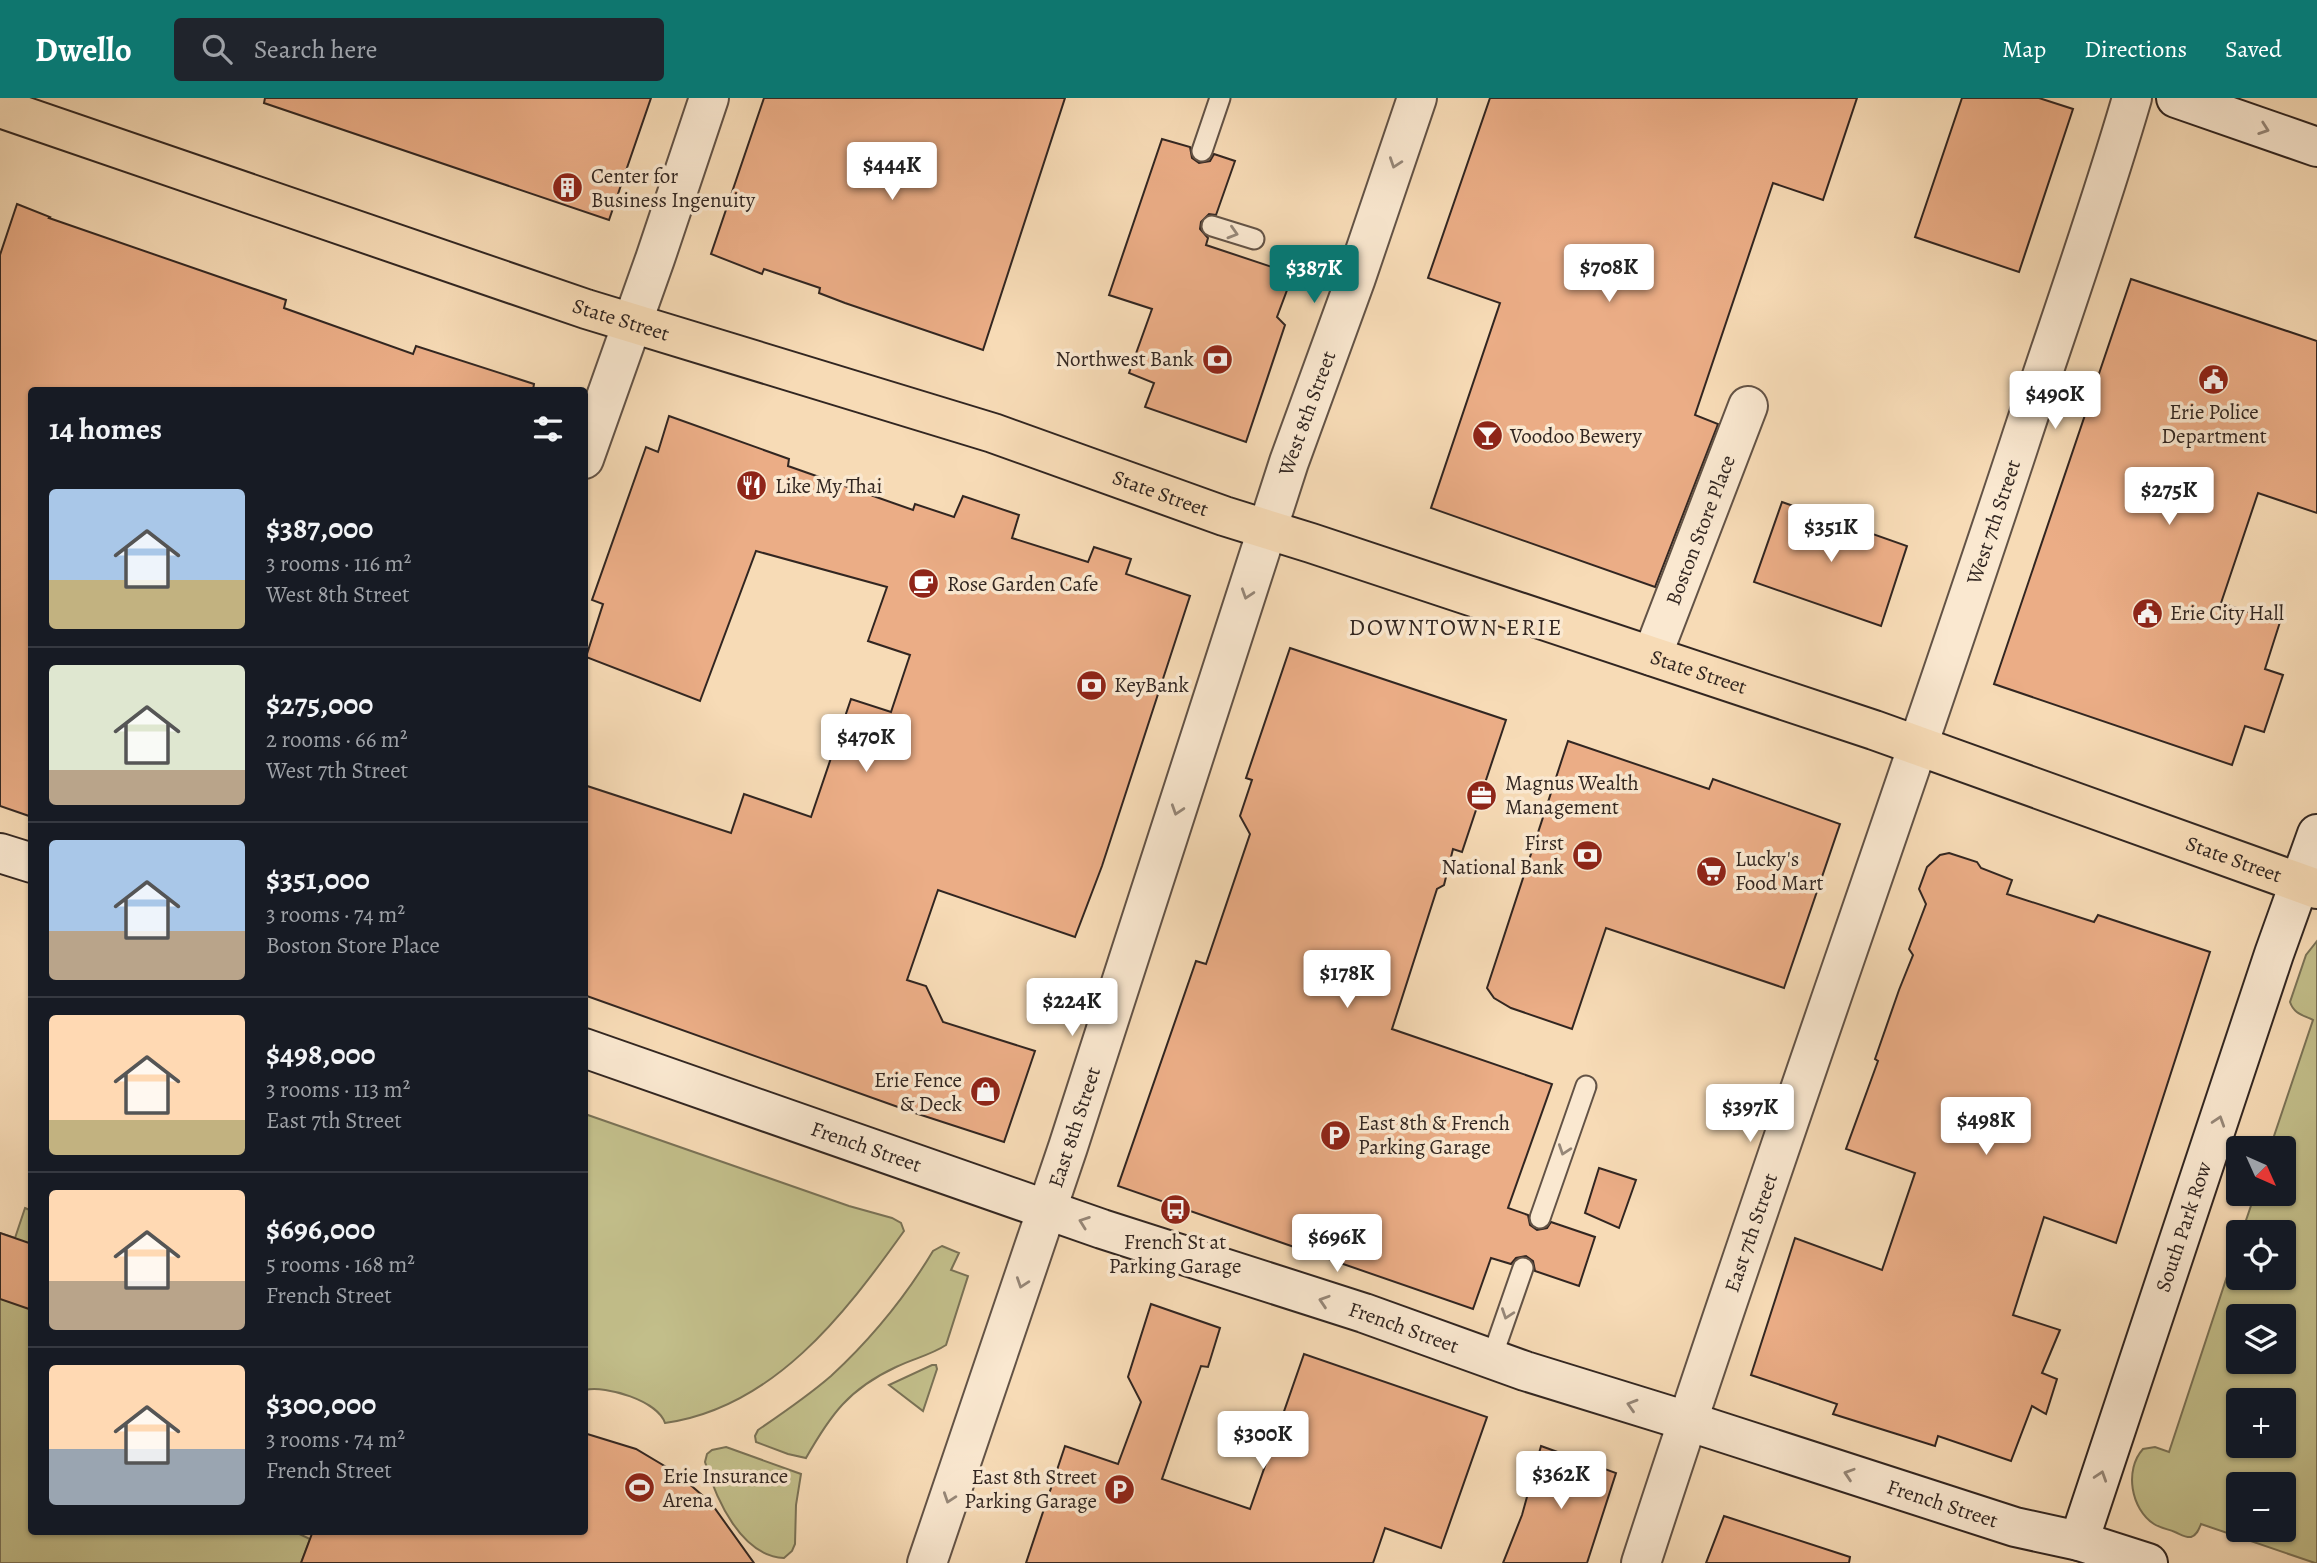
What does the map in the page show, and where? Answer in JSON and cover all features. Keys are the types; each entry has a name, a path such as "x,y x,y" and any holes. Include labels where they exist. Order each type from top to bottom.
{"main road":[{"name":"State Street","path":"0,108 573,305 993,433 1224,516 1919,746 2309,886"}],"street":[{"path":"588,448 709,98"},
{"name":"West 8th Street","path":"1268,529 1417,98"},
{"name":"West 7th Street","path":"1919,746 2132,98"},
{"path":"2176,98 2317,147"},
{"name":"Boston Store Place","path":"1652,656 1748,406"},
{"name":"East 8th Street","path":"927,1563 1046,1209 1268,529"},
{"name":"East 7th Street","path":"1641,1563 1687,1421 1919,746"},
{"name":"South Park Row","path":"2079,1541 2274,954 2309,886 2317,834"},
{"path":"0,853 28,862"},
{"name":"French Street","path":"588,1049 1046,1209 1364,1314 1491,1360 2015,1527 2079,1541 2148,1563"}],"lane":[{"path":"1202,151 1220,98"},
{"path":"1212,226 1254,239"},
{"path":"1540,1219 1586,1086"},
{"path":"1491,1360 1524,1268"}],"shaded area":[{"path":"2317,941 2317,1563 2254,1542 2296,1542 2296,1472 2226,1472 2226,1533 2201,1524 2196,1533 2189,1537 2159,1527 2146,1517 2135,1499 2132,1478 2133,1467 2143,1449 2155,1447 2169,1452 2226,1279 2226,1290 2296,1290 2296,1220 2246,1220 2251,1206 2296,1206 2296,1136 2274,1136 2313,1020 2296,1012 2290,1002 2306,955"},
{"path":"588,1115 901,1223 904,1231 830,1325 772,1378 739,1398 704,1414 665,1423 652,1408 630,1396 588,1390"},
{"path":"25,1208 28,1209 28,1535 302,1535 310,1539 301,1563 0,1563 0,1233 15,1238"},
{"path":"942,1246 959,1253 951,1270 968,1276 946,1345 880,1375 853,1394 824,1428 806,1458 756,1442 758,1430 822,1383 860,1348 899,1301 933,1251"},
{"path":"936,1365 937,1369 923,1411 889,1385"},
{"path":"726,1447 801,1474 796,1505 795,1544 784,1558 769,1555 755,1547 743,1537 723,1508 705,1462 707,1454 712,1450"}],"building":[{"name":"Center for Business Ingenuity","path":"265,98 651,98 609,220 264,103"},
{"path":"764,98 1065,98 983,350 845,303 819,293 820,288 764,269 762,274 711,254"},
{"path":"1490,98 1857,98 1823,200 1773,183 1695,415 1718,424 1655,587 1431,508 1500,303 1428,278"},
{"path":"1962,98 2039,98 2073,109 2019,272 1915,237"},
{"path":"1162,139 1190,147 1192,158 1199,163 1210,161 1214,154 1235,161 1216,215 1209,214 1201,222 1200,229 1208,238 1206,245 1293,274 1277,317 1285,325 1246,442 1145,407 1154,383 1129,373 1152,309 1109,295"},
{"path":"17,204 49,218 286,300 284,308 413,354 416,346 534,384 534,387 28,387 28,816 0,806 0,255"},
{"path":"2131,279 2317,341 2317,513 2258,493 2221,603 2280,622 2265,669 2283,675 2264,732 2245,726 2232,765 1994,684"},
{"path":"669,416 789,459 788,466 913,510 915,504 954,517 963,496 1019,515 1012,538 1088,562 1094,547 1131,559 1126,574 1190,596 1102,866 1075,937 938,890 907,980 926,986 943,1022 1035,1051 1004,1142 588,996 588,786 731,833 744,794 811,817 851,699 891,712 910,655 868,641 887,587 756,551 700,701 588,658 603,604 592,600 646,447 658,452"},
{"path":"1782,502 1907,546 1881,626 1754,582"},
{"path":"1290,648 1506,720 1462,852 1453,849 1444,885 1437,889 1392,1029 1552,1084 1508,1208 1528,1215 1530,1225 1537,1230 1547,1228 1551,1222 1595,1237 1579,1286 1535,1271 1533,1261 1526,1256 1516,1258 1511,1264 1491,1258 1473,1309 1118,1186 1196,961 1206,964 1250,834 1240,816 1252,780 1246,778"},
{"path":"1568,741 1709,789 1713,779 1840,824 1784,988 1606,928 1572,1029 1511,1008 1494,998 1487,988"},
{"path":"1949,853 1977,862 1981,868 2012,880 2007,894 2094,922 2098,915 2210,952 2116,1243 2044,1217 2013,1315 2060,1330 2042,1373 2057,1379 2046,1414 2032,1406 2011,1461 1938,1436 1935,1446 1833,1414 1837,1404 1751,1375 1795,1238 1882,1270 1915,1173 1846,1149 1913,955 1909,949 1926,904 1919,889 1927,867 1940,855"},
{"path":"1599,1168 1636,1180 1619,1228 1585,1213"},
{"path":"0,1233 28,1243 28,1309 0,1299"},
{"path":"1151,1304 1220,1328 1208,1367 1201,1366 1162,1479 1250,1509 1304,1354 1487,1417 1441,1548 1385,1528 1373,1563 1026,1563 1065,1446 1118,1464 1141,1402 1128,1377"},
{"name":"Erie Insurance Arena","path":"588,1434 636,1449 678,1474 711,1503 754,1563 301,1563 312,1535 588,1535"},
{"path":"1541,1446 1616,1473 1587,1563 1503,1563 1522,1515"},
{"path":"1724,1516 1850,1557 1849,1563 1706,1563"}],"place":[{"name":"Center for Business Ingenuity","path":"568,188"},
{"name":"Northwest Bank","path":"1217,359"},
{"name":"Erie Police Department","path":"2214,380"},
{"name":"Voodoo Bewery","path":"1487,436"},
{"name":"Like My Thai","path":"752,486"},
{"name":"Rose Garden Cafe","path":"924,584"},
{"name":"Erie City Hall","path":"2147,613"},
{"name":"KeyBank","path":"1091,685"},
{"name":"Magnus Wealth Management","path":"1482,795"},
{"name":"First National Bank","path":"1587,855"},
{"name":"Lucky's Food Mart","path":"1712,871"},
{"name":"Erie Fence & Deck","path":"985,1092"},
{"name":"East 8th & French Parking Garage","path":"1335,1135"},
{"name":"French St at Parking Garage","path":"1175,1210"},
{"name":"Erie Insurance Arena","path":"640,1488"},
{"name":"East 8th Street Parking Garage","path":"1120,1489"}],"district":[{"name":"DOWNTOWN ERIE","path":"1456,627"}]}
